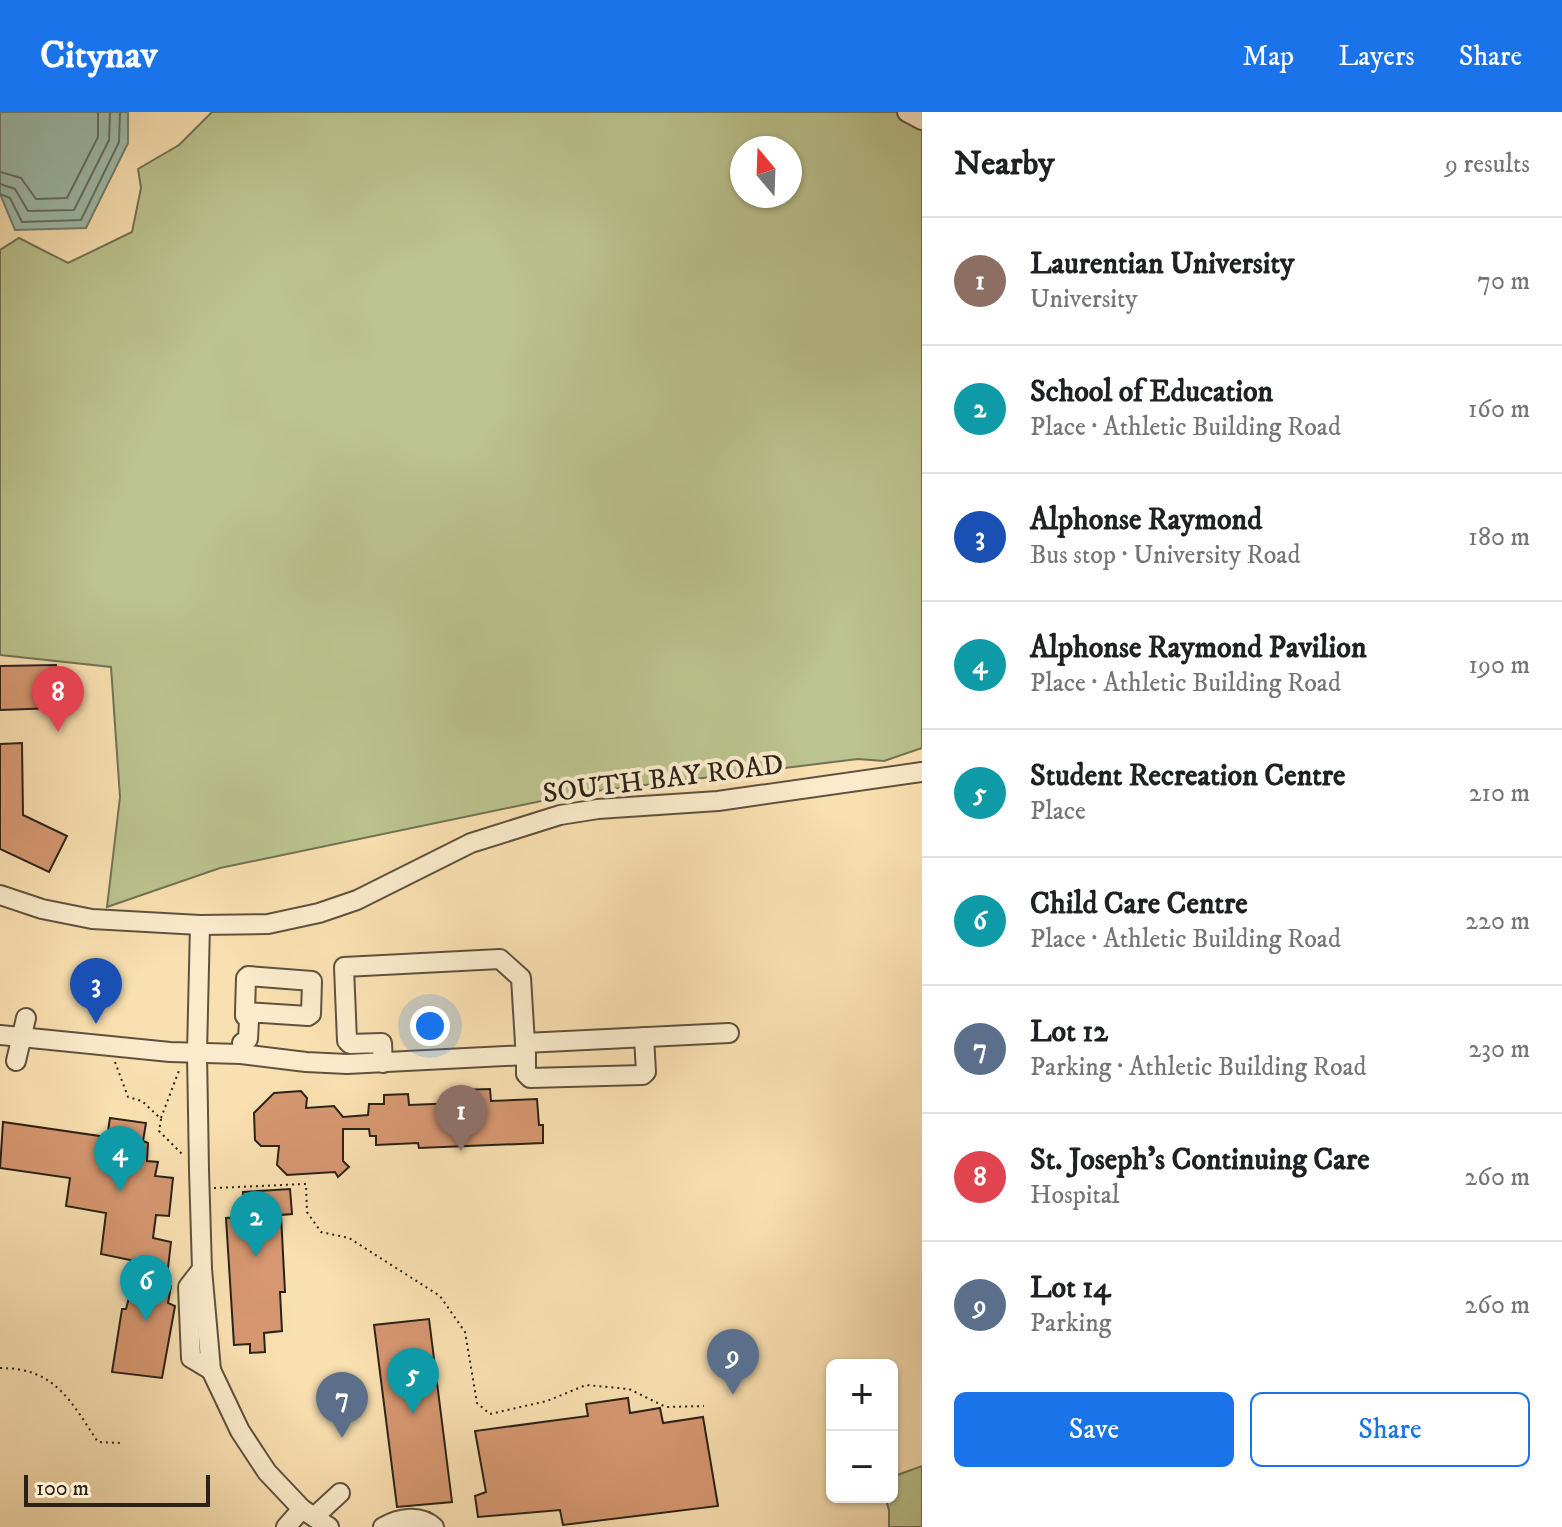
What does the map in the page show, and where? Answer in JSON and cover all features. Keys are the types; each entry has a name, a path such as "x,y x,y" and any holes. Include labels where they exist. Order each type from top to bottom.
{"street":[{"path":"907,112 922,120"},
{"name":"SOUTH BAY ROAD","path":"0,895 42,909 92,919 200,925 268,924 319,913 357,900 471,843 560,815 598,809 718,801 922,772"},
{"path":"200,925 190,1052 211,1370 240,1431 267,1472 315,1518"},
{"path":"383,1063 382,1043 350,1044 347,1041 344,967 500,959 521,978 526,1074 530,1078 643,1075 646,1072 644,1037"},
{"path":"242,1048 248,1039 249,1020 245,1014"},
{"path":"16,1061 26,1018"},
{"path":"0,1035 190,1052 242,1048 306,1062 383,1063 644,1037 729,1033"},
{"path":"286,1527 315,1518 340,1493"},
{"path":"383,1527 399,1520 418,1518 434,1527"}],"path":[{"path":"108,1046 128,1097 142,1101 161,1119"},
{"path":"190,1052 180,1066 159,1131 200,1179 306,1184 307,1212 321,1232 349,1238 440,1296 465,1332 477,1403 490,1414 547,1401 586,1385 629,1389 666,1407 704,1406"},
{"path":"0,1368 19,1368 45,1376 65,1396 98,1442 123,1443"}],"green space":[{"path":"212,112 922,112 922,748 884,761 858,759 580,793 220,868 107,907 120,797 111,667 0,655 0,250 19,238 68,263 132,232 141,188 138,169 179,145"},
{"path":"922,1466 922,1527 889,1527 887,1503 898,1503 898,1475"}],"water":[{"path":"0,112 128,112 128,143 86,228 15,230 0,194"}],"building":[{"path":"56,665 56,708 0,710 0,666"},
{"path":"22,743 23,815 67,836 49,872 0,849 0,744"},
{"path":"490,1089 491,1101 537,1099 539,1125 543,1125 543,1143 419,1148 418,1143 376,1145 376,1136 370,1136 369,1129 343,1129 343,1161 349,1167 338,1177 335,1172 287,1175 277,1165 279,1146 261,1146 255,1140 254,1113 274,1093 301,1091 307,1098 306,1108 334,1106 343,1117 368,1115 369,1104 384,1104 384,1095 408,1094 409,1105 458,1103 457,1090"},
{"path":"110,1118 146,1123 143,1141 148,1143 147,1161 158,1162 155,1176 173,1178 169,1216 156,1215 153,1238 171,1242 166,1285 171,1286 168,1303 175,1306 162,1378 112,1372 122,1309 126,1309 135,1275 135,1261 101,1254 106,1213 66,1206 70,1178 0,1168 3,1122 107,1137"},
{"path":"290,1189 292,1214 281,1215 285,1292 280,1292 282,1331 264,1333 265,1352 250,1353 250,1344 234,1345 226,1218 244,1217 243,1192"},
{"path":"429,1319 452,1502 397,1507 374,1325"},
{"path":"628,1398 630,1413 660,1408 663,1423 703,1417 718,1506 563,1525 560,1510 478,1517 475,1496 486,1492 475,1431 588,1416 586,1404"}],"place":[{"name":"St. Joseph's Continuing Care","path":"58,732"},
{"name":"Alphonse Raymond","path":"96,1024"},
{"name":"Laurentian University","path":"461,1151"},
{"name":"Alphonse Raymond Pavilion","path":"120,1192"},
{"name":"School of Education","path":"256,1257"},
{"name":"Child Care Centre","path":"146,1321"},
{"name":"Lot 14","path":"733,1395"},
{"name":"Student Recreation Centre","path":"413,1414"},
{"name":"Lot 12","path":"342,1438"}]}
